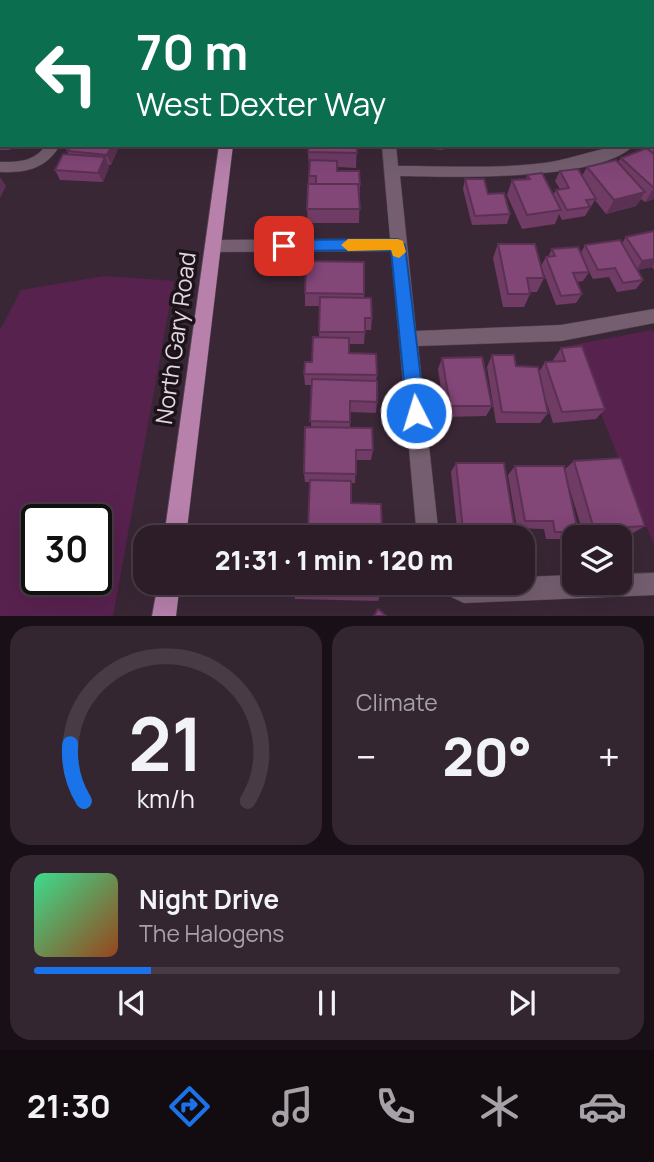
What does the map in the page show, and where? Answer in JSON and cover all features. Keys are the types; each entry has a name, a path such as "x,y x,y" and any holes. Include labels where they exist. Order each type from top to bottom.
{"main road":[{"name":"North Gary Road","path":"177,525 226,147"},
{"path":"164,616 167,595"}],"street":[{"path":"0,167 26,167 41,162 52,147"},
{"path":"389,147 427,525"},
{"path":"392,172 531,169 578,161 621,147"},
{"path":"213,246 398,245"},
{"path":"409,339 561,333 654,316"},
{"path":"535,588 654,584"}],"shaded area":[{"path":"105,276 174,281 113,616 0,616 0,330 21,290"},
{"path":"652,330 654,333 654,545 573,345"}],"building":[{"path":"70,147 111,147 107,155 68,151"},
{"path":"309,147 357,147 357,153 308,152"},
{"path":"654,147 654,154 646,148"},
{"path":"647,148 654,154 654,188 621,158"},
{"path":"63,154 105,157 98,173 55,170"},
{"path":"310,160 337,161 337,171 359,171 360,184 316,184 316,176 309,176"},
{"path":"616,160 645,192 614,200 587,167"},
{"path":"578,169 596,199 586,200 590,207 567,210 556,190 569,188 560,171"},
{"path":"542,173 561,210 527,215 512,180 530,179 527,175"},
{"path":"465,179 484,179 488,194 504,193 510,214 475,216"},
{"path":"308,184 358,184 360,209 307,209"},
{"path":"654,231 654,259 642,261 626,237"},
{"path":"620,240 643,280 623,283 615,268 598,270 585,245"},
{"path":"498,244 535,244 544,278 527,278 530,294 508,294"},
{"path":"578,247 589,272 573,273 582,294 561,296 546,257 555,256 552,249"},
{"path":"306,261 364,262 364,294 305,293"},
{"path":"320,297 371,298 372,318 365,318 365,332 319,332"},
{"path":"313,337 349,338 349,353 376,354 377,375 304,374 305,362 312,362"},
{"path":"582,346 605,409 562,412 545,362 565,361 561,348"},
{"path":"492,355 514,355 516,366 538,367 548,413 502,412"},
{"path":"482,357 492,406 450,406 442,358"},
{"path":"312,379 377,381 377,402 350,401 350,422 310,421"},
{"path":"305,427 372,428 373,450 356,450 356,474 304,473"},
{"path":"621,458 645,526 593,525 574,461"},
{"path":"456,463 504,463 514,525 462,525"},
{"path":"515,466 564,466 577,525 562,525 562,532 555,532 553,521 525,521"},
{"path":"310,480 351,481 351,503 381,504 382,525 308,525"},
{"path":"378,609 386,616 374,616"}],"slow traffic":[{"path":"348,245 398,245 399,252"}],"route":[{"path":"284,246 398,245 416,413"}]}
